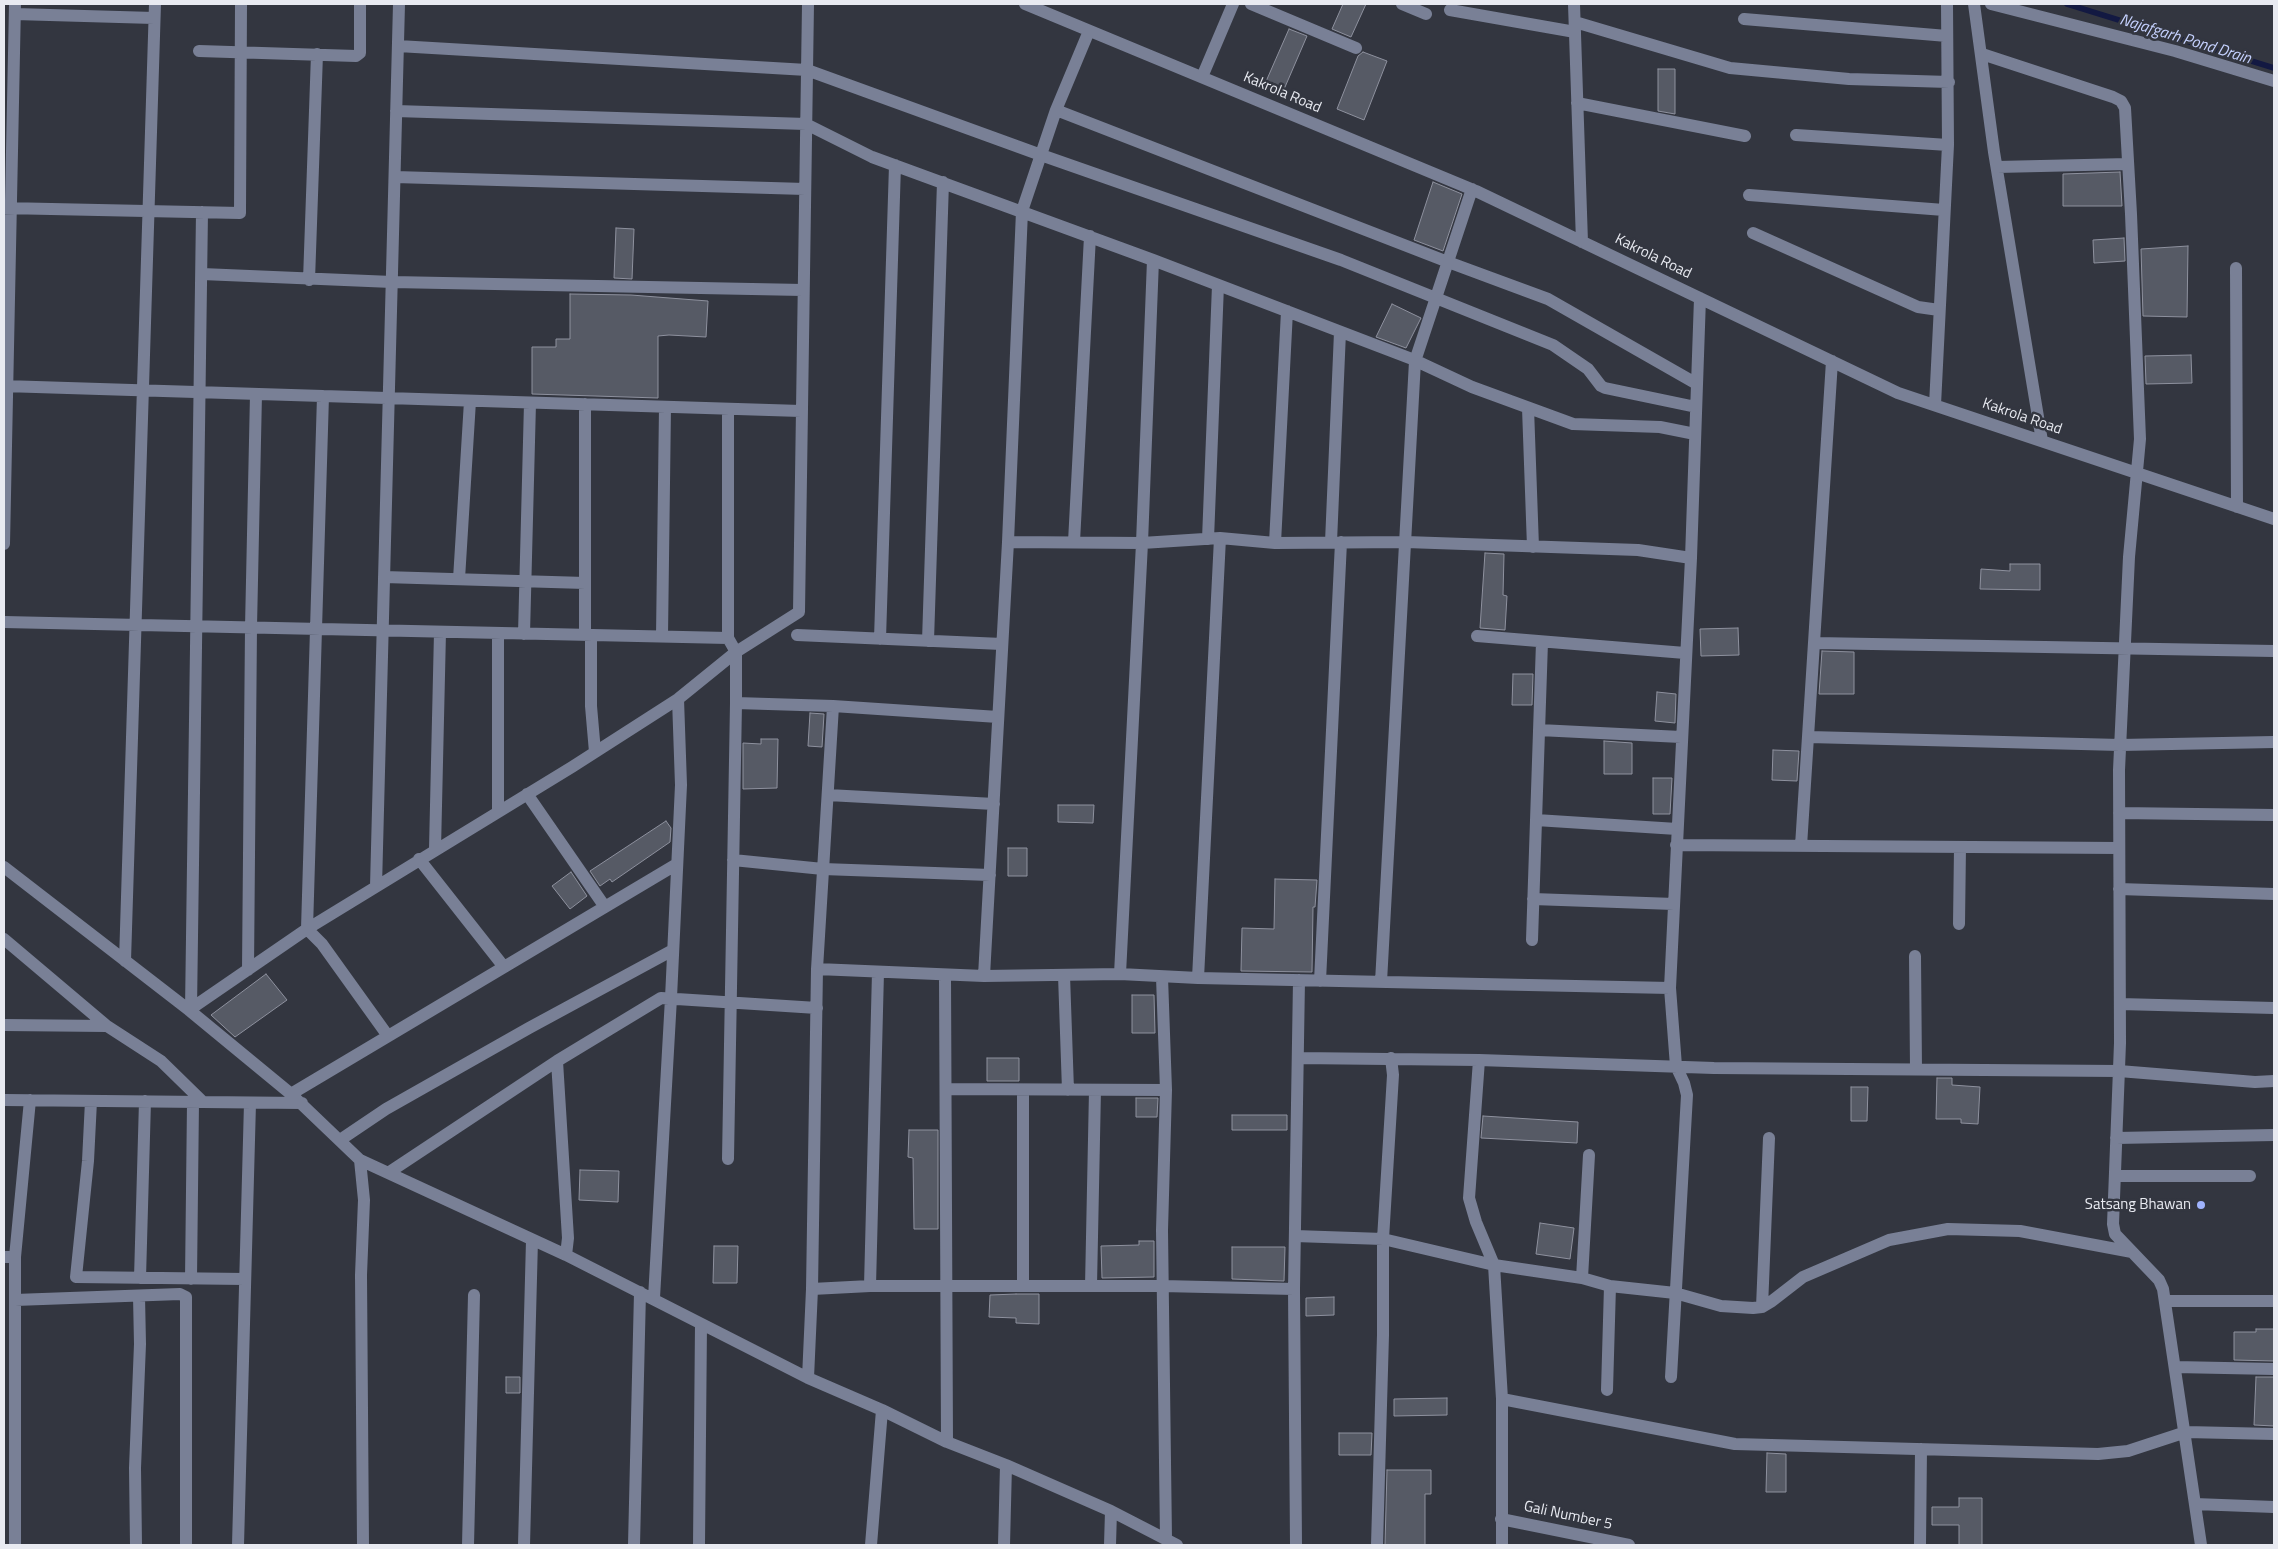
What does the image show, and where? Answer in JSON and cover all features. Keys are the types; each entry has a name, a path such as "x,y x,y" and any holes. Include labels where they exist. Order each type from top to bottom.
{"street":[{"path":"125,961 155,4"},
{"path":"7,208 240,213 241,4"},
{"path":"199,51 356,56 359,55 360,4"},
{"path":"376,886 399,4"},
{"path":"190,1009 307,929 596,752 678,699 736,652 799,612 808,4"},
{"name":"Kakrola Road","path":"1025,4 1472,189 1898,392 2274,519"},
{"path":"1202,78 1233,4"},
{"path":"1252,4 1356,48"},
{"path":"1402,4 1426,14"},
{"path":"1574,4 1582,242"},
{"path":"1934,405 1948,145 1947,4"},
{"path":"1974,4 1996,167 2042,441"},
{"path":"1991,4 2175,51 2274,81"},
{"path":"4,544 9,41 15,9 154,18"},
{"path":"1450,10 1575,27 1730,68 1849,79 1949,82"},
{"path":"1744,19 1947,36"},
{"path":"984,976 1008,542 1022,211 1056,110 1089,30"},
{"path":"398,46 807,70 1041,155 1341,260 1553,345 1588,369 1601,386 1696,407"},
{"path":"309,280 317,54"},
{"path":"1982,54 2121,101 2125,108 2140,439 2124,648 2120,745 2120,1004 2113,1224 2115,1234 2158,1280 2163,1289 2186,1432 2201,1545"},
{"path":"1577,103 1745,136"},
{"path":"1056,110 1548,299 1697,384"},
{"path":"396,111 806,124 872,157 1090,236 1415,361 1472,387 1573,424 1660,427 1695,434"},
{"path":"1796,135 1948,145"},
{"path":"1996,167 2128,164"},
{"path":"880,639 895,165"},
{"path":"395,177 805,189"},
{"path":"928,641 943,182"},
{"path":"1381,982 1415,361 1472,189"},
{"path":"1749,195 1944,210"},
{"path":"190,1009 202,212"},
{"path":"1752,233 1918,307 1939,310"},
{"path":"1074,542 1090,236"},
{"path":"1120,974 1142,543 1153,260"},
{"path":"2236,268 2237,506"},
{"path":"202,274 309,280 803,290"},
{"path":"1198,978 1214,538 1218,285"},
{"path":"1671,1377 1674,1294 1687,1095 1676,1066 1670,988 1691,558 1700,298"},
{"path":"1275,543 1287,312"},
{"path":"1320,981 1336,542 1340,332"},
{"path":"1801,846 1832,361"},
{"path":"5,386 801,411"},
{"path":"248,970 251,627 256,394"},
{"path":"323,396 307,929 322,944 388,1036"},
{"path":"459,579 470,401"},
{"path":"524,634 530,403"},
{"path":"585,404 585,584 591,706 596,752"},
{"path":"662,636 665,407"},
{"path":"1528,408 1533,547"},
{"path":"728,409 728,638 736,652 728,1159"},
{"path":"1008,542 1142,543 1214,538 1275,543 1406,542 1638,550 1691,558"},
{"path":"384,577 585,584"},
{"path":"4,622 728,638"},
{"path":"435,849 440,632"},
{"path":"498,633 498,811"},
{"path":"798,635 1002,644"},
{"path":"1477,636 1685,653"},
{"path":"1532,940 1542,642"},
{"path":"1815,642 2274,651"},
{"path":"654,1298 681,785 678,699"},
{"path":"736,702 833,706 998,717"},
{"path":"808,1378 812,1289 818,1008 817,969 833,706"},
{"path":"1539,730 1681,737"},
{"path":"1809,737 2120,745 2274,742"},
{"path":"527,794 605,907"},
{"path":"828,795 994,804"},
{"path":"2119,813 2274,815"},
{"path":"1536,820 1677,829"},
{"path":"1676,845 2119,848"},
{"path":"1959,924 1960,847"},
{"path":"419,859 504,967"},
{"path":"733,860 823,870 990,875"},
{"path":"291,1094 677,864"},
{"path":"4,867 190,1009 302,1103 360,1160 566,1255 654,1298 808,1378 882,1410 946,1442 1006,1465 1111,1511 1172,1542 1162,1286 1166,1090 1162,977"},
{"path":"2119,889 2274,894"},
{"path":"1533,899 1674,904"},
{"path":"7,944 107,1026 161,1061 198,1102 191,1279"},
{"path":"340,1140 386,1109 529,1028 673,950"},
{"path":"1915,956 1916,1069"},
{"path":"817,969 984,976 1120,974 1198,978 1670,988"},
{"path":"870,1286 878,972"},
{"path":"945,974 946,1442"},
{"path":"1064,975 1068,1090"},
{"path":"1296,1545 1294,1289 1299,980"},
{"path":"388,1173 557,1061 657,1000 671,998 818,1008"},
{"path":"2120,1004 2274,1008"},
{"path":"4,1025 107,1026"},
{"path":"1298,1058 1391,1058 1676,1066 2118,1071 2255,1082 2274,1081"},
{"path":"1377,1545 1383,1335 1383,1239 1393,1075 1391,1058"},
{"path":"1479,1060 1469,1198 1476,1222 1494,1265 1502,1399 1502,1545"},
{"path":"557,1061 568,1238 566,1255"},
{"path":"946,1089 1166,1090"},
{"path":"1023,1090 1023,1286"},
{"path":"1091,1286 1095,1090"},
{"path":"4,1100 302,1103"},
{"path":"15,1545 10,1484 10,1316 15,1300 9,1257 30,1100"},
{"path":"92,1101 76,1277 245,1279"},
{"path":"140,1278 145,1101"},
{"path":"238,1545 250,1103"},
{"path":"2116,1138 2274,1136"},
{"path":"1762,1307 1769,1138"},
{"path":"1582,1278 1589,1155"},
{"path":"360,1160 364,1200 361,1275 363,1545"},
{"path":"2115,1176 2250,1176"},
{"path":"1295,1236 1383,1239 1494,1265 1582,1278 1610,1286 1674,1294 1721,1306 1762,1307 1803,1277 1890,1240 1948,1229 2020,1230 2132,1252"},
{"path":"524,1545 532,1240"},
{"path":"812,1289 870,1286 1162,1286 1294,1289"},
{"path":"1607,1390 1610,1286"},
{"path":"634,1545 640,1292"},
{"path":"15,1300 180,1294 186,1297 186,1545"},
{"path":"468,1545 474,1295"},
{"path":"136,1545 135,1468 140,1344 139,1296"},
{"path":"2165,1301 2274,1301"},
{"path":"699,1545 701,1324"},
{"path":"2175,1366 2274,1370"},
{"path":"1502,1399 1735,1444 2098,1454 2128,1451 2186,1432 2274,1434"},
{"path":"871,1545 882,1410"},
{"path":"1920,1545 1921,1449"},
{"path":"1004,1545 1006,1465"},
{"path":"2195,1504 2274,1507"},
{"path":"1110,1545 1111,1511"},
{"name":"Gali Number 5","path":"1501,1519 1629,1545"}],"building":[{"path":"1343,4 1366,4 1351,37 1332,29"},
{"path":"1289,29 1307,36 1282,94 1264,86"},
{"path":"1363,52 1387,61 1364,120 1337,109 1358,56"},
{"path":"1658,69 1675,69 1675,114 1658,111"},
{"path":"2120,172 2122,206 2063,206 2063,174"},
{"path":"1433,182 1462,194 1443,251 1414,240"},
{"path":"616,228 634,229 632,279 614,278"},
{"path":"2124,238 2125,261 2094,263 2093,240"},
{"path":"2188,246 2187,317 2143,316 2141,249"},
{"path":"570,294 631,295 708,301 706,337 658,336 658,398 532,394 532,347 556,347 556,339 570,339"},
{"path":"1392,304 1421,318 1406,348 1376,337"},
{"path":"2191,355 2192,383 2146,384 2145,356"},
{"path":"1485,553 1504,554 1503,595 1507,596 1505,630 1480,628"},
{"path":"2010,564 2040,564 2040,590 1980,589 1981,569 2010,571"},
{"path":"1738,628 1739,655 1701,656 1700,629"},
{"path":"1822,651 1854,652 1854,694 1819,694"},
{"path":"1513,674 1533,674 1532,705 1512,705"},
{"path":"1657,692 1676,694 1675,723 1655,721"},
{"path":"810,713 824,714 822,747 808,746"},
{"path":"761,739 778,739 777,788 743,789 743,743 761,744"},
{"path":"1604,741 1632,743 1632,774 1604,774"},
{"path":"1773,750 1799,751 1797,781 1772,780"},
{"path":"1653,778 1672,778 1670,814 1653,814"},
{"path":"1058,805 1094,805 1093,823 1058,822"},
{"path":"666,821 671,828 670,842 612,882 610,879 600,886 590,871"},
{"path":"1008,848 1027,848 1027,876 1008,876"},
{"path":"571,872 587,896 570,909 552,886"},
{"path":"1275,879 1317,880 1315,907 1313,907 1312,972 1241,971 1242,928 1274,929"},
{"path":"266,974 287,1000 235,1037 211,1015"},
{"path":"1132,995 1154,995 1155,1033 1132,1033"},
{"path":"987,1058 1019,1058 1019,1081 987,1081"},
{"path":"1937,1078 1952,1078 1952,1085 1980,1087 1978,1124 1961,1123 1961,1119 1936,1119"},
{"path":"1851,1087 1868,1087 1867,1121 1851,1121"},
{"path":"1136,1098 1158,1098 1157,1117 1136,1117"},
{"path":"1232,1115 1287,1115 1287,1130 1232,1130"},
{"path":"1483,1116 1578,1122 1577,1143 1481,1138"},
{"path":"909,1130 938,1130 938,1229 914,1229 913,1158 908,1157"},
{"path":"580,1170 619,1171 618,1202 579,1200"},
{"path":"1540,1223 1574,1228 1570,1259 1536,1254"},
{"path":"1139,1241 1154,1241 1154,1277 1102,1278 1101,1246 1139,1245"},
{"path":"714,1246 738,1246 737,1283 713,1283"},
{"path":"1232,1247 1285,1247 1284,1281 1232,1279"},
{"path":"1039,1294 1039,1324 1016,1323 1016,1318 989,1317 990,1295"},
{"path":"1334,1297 1334,1315 1306,1316 1306,1298"},
{"path":"2256,1329 2274,1329 2274,1361 2234,1360 2234,1332 2256,1332"},
{"path":"506,1377 520,1377 520,1393 506,1393"},
{"path":"2256,1377 2274,1377 2274,1426 2254,1425"},
{"path":"1447,1398 1447,1415 1394,1416 1394,1399"},
{"path":"1339,1433 1372,1433 1371,1455 1339,1455"},
{"path":"1767,1453 1786,1454 1786,1492 1766,1492"},
{"path":"1387,1470 1431,1470 1431,1494 1425,1494 1425,1545 1385,1545"},
{"path":"1959,1498 1982,1498 1982,1545 1959,1545 1959,1525 1932,1525 1932,1507 1959,1507"}],"waterway":[{"name":"Najafgarh Pond Drain","path":"2067,4 2274,68"}],"place":[{"name":"Satsang Bhawan","path":"2201,1205"}]}
